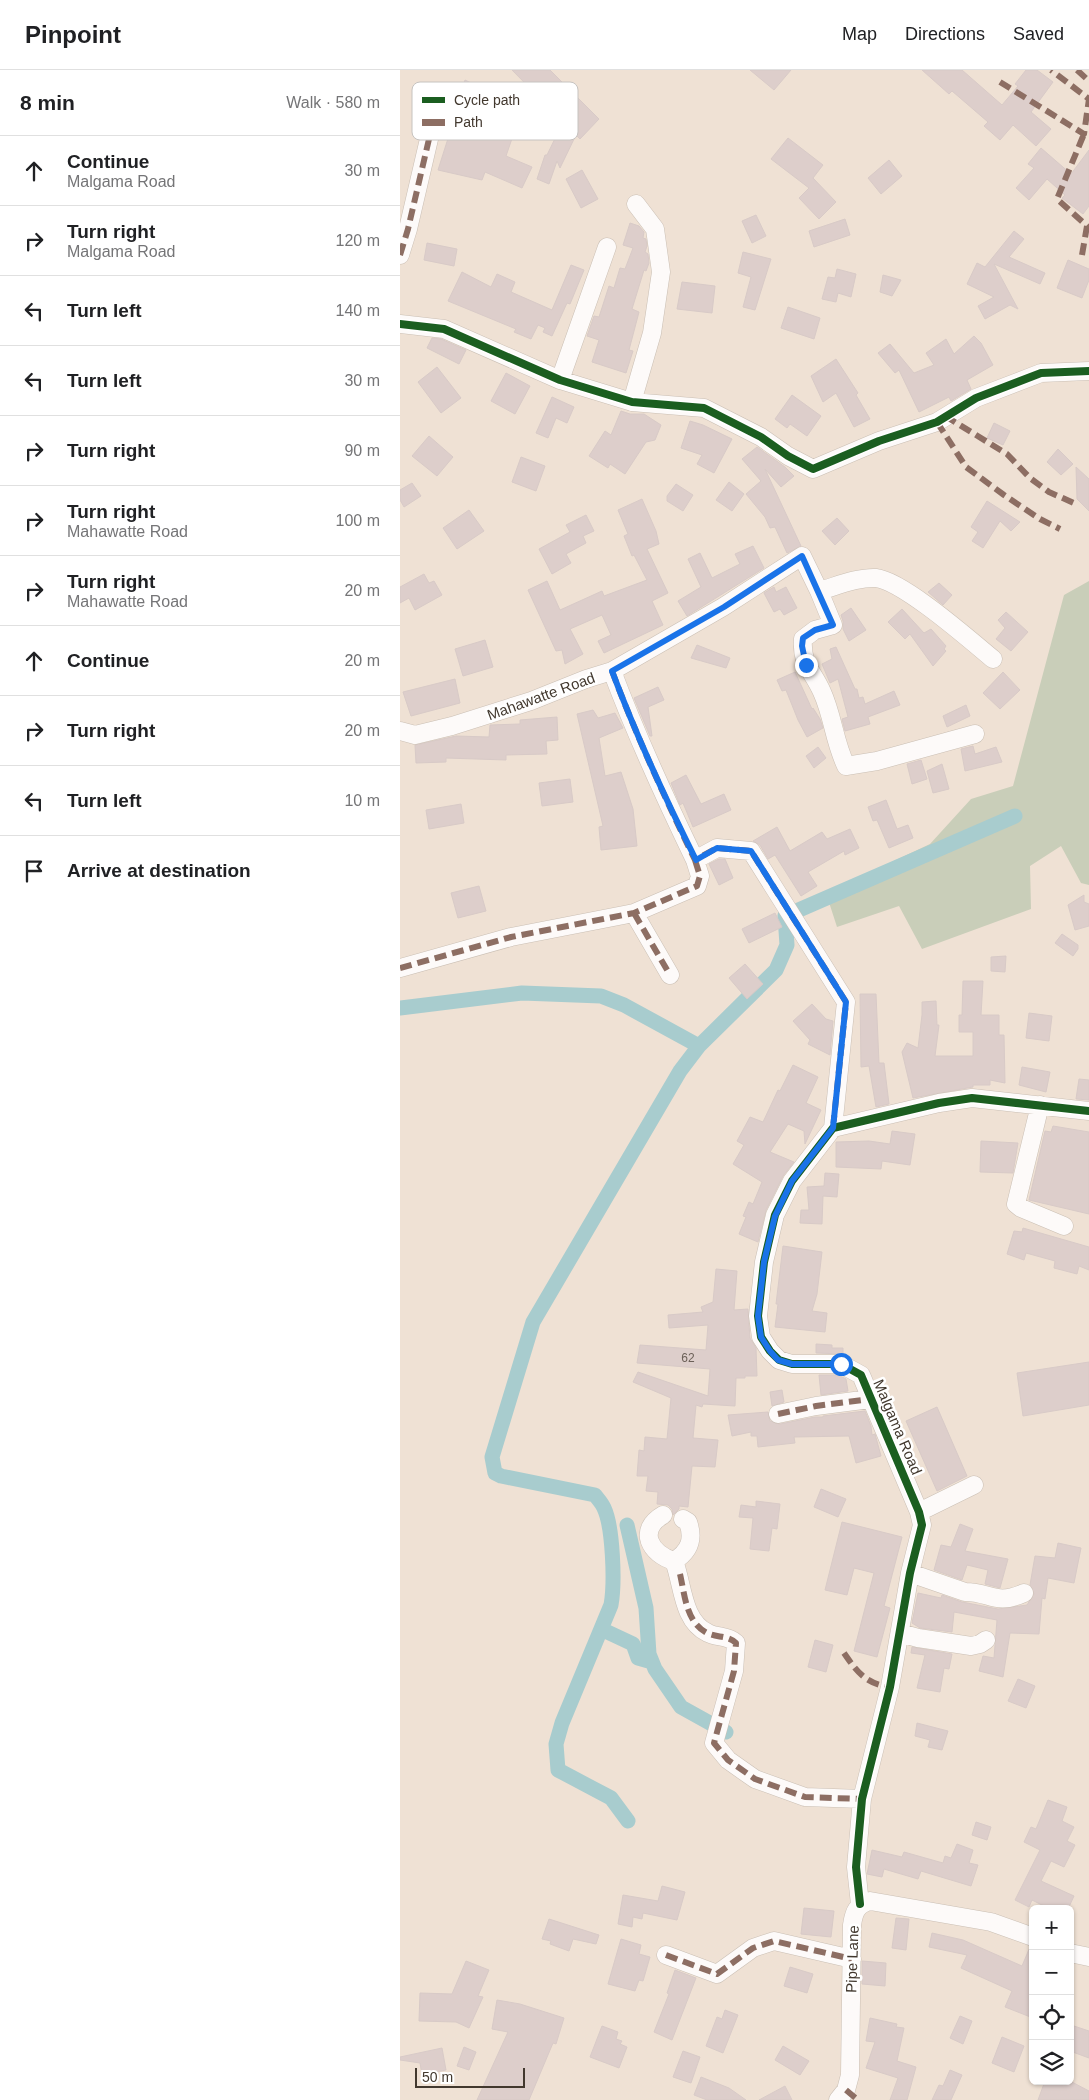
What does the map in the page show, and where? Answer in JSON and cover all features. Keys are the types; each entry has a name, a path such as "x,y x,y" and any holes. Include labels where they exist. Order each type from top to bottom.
{"street":[{"path":"400,255 429,140"},
{"path":"632,402 652,333 660,272 655,229 636,204"},
{"path":"560,380 607,247"},
{"path":"400,324 444,329 560,380 632,402 704,408 761,437 788,456 813,469 879,441 937,422 976,398 1041,373 1089,371"},
{"name":"Mahawatte Road","path":"400,731 415,735 452,726 531,702 612,671 724,607 802,556 819,591"},
{"path":"975,734 877,761 846,766 838,749 834,728 822,691 806,665 802,646 803,638 815,630 833,625 819,591 854,581 877,578 908,592 993,659"},
{"path":"400,968 511,937 634,913 697,886 700,876 696,860 670,809 625,706 612,671"},
{"path":"696,860 717,848 751,851 846,1002 833,1128 931,1105 972,1098 1089,1111"},
{"path":"634,913 670,975"},
{"path":"1040,1105 1016,1204 1021,1208 1064,1226"},
{"name":"Malgama Road","path":"833,1128 792,1181 775,1216 764,1262 758,1316 761,1337 778,1360 792,1364 841,1364 850,1367 861,1375 919,1512 922,1525 910,1573 890,1687 862,1799 856,1866 860,1904"},
{"path":"778,1414 816,1406 870,1399"},
{"path":"919,1512 974,1485"},
{"path":"663,1515 658,1518 649,1530 650,1544 654,1551 674,1561 680,1574 691,1619 708,1633 730,1637 736,1643 737,1656 734,1671 714,1743 728,1760 754,1779 805,1797 862,1799"},
{"path":"674,1561 688,1549 692,1538 688,1522 683,1519"},
{"path":"910,1573 965,1592 973,1592 998,1599 1009,1599 1024,1593"},
{"path":"900,1633 918,1638 971,1646 986,1640"},
{"name":"Pipe Lane","path":"847,2097 850,2075 852,1925 854,1914 860,1904 870,1901 991,1922 1029,1936"},
{"path":"666,1954 717,1974 753,1948 774,1941 852,1959"},
{"path":"1074,1954 1089,1957"}],"green space":[{"path":"1089,581 1089,885 1081,883 1061,846 1030,866 1031,909 922,949 899,906 837,927 826,893 930,844 971,799 1013,786 1064,595"}],"building":[{"path":"512,70 550,70 562,82 524,82"},
{"path":"750,70 791,70 774,90"},
{"path":"922,70 962,70 1002,105 1018,86 1015,84 1026,70 1037,70 1053,82 1031,112 1051,129 1036,146 1013,125 1000,140 984,126 988,122 952,91 949,94"},
{"path":"578,98 599,119 580,139 578,137"},
{"path":"788,138 823,165 813,178 836,202 819,219 799,198 809,188 771,159"},
{"path":"448,140 512,140 506,156 532,167 522,188 485,172 482,180 438,170"},
{"path":"554,140 574,140 560,168 557,161 549,184 537,179 545,155 547,155"},
{"path":"1041,148 1071,174 1089,150 1089,206 1083,214 1062,198 1065,195 1047,179 1029,200 1016,188 1034,168 1028,164"},
{"path":"889,160 902,176 881,194 868,178"},
{"path":"582,170 598,199 581,208 566,179"},
{"path":"756,215 766,236 752,243 742,221"},
{"path":"845,219 850,235 814,247 809,231"},
{"path":"630,223 639,226 644,232 643,238 646,239 647,246 645,252 648,254 649,263 646,271 644,270 632,309 639,312 629,350 633,351 626,373 592,362 599,340 587,336 594,316 599,317 609,286 614,288 620,268 625,269 633,248 623,245"},
{"path":"1014,231 1024,239 1009,257 1045,273 1040,284 994,264 1018,309 1010,305 985,319 978,306 994,297 967,284 977,263 985,267"},
{"path":"427,243 457,249 454,266 424,260"},
{"path":"743,252 771,259 755,310 743,307 751,277 738,273"},
{"path":"1068,260 1089,269 1089,280 1082,298 1057,288"},
{"path":"571,265 584,270 570,304 567,303 552,336 543,332 545,328 538,325 531,339 514,332 516,329 448,301 462,272 491,287 497,274 515,282 511,292 552,310"},
{"path":"837,269 856,274 851,297 838,293 836,302 822,299 828,277 835,278"},
{"path":"883,275 901,280 892,296 880,292"},
{"path":"682,282 715,286 712,313 677,309"},
{"path":"788,307 820,318 814,339 781,328"},
{"path":"974,336 981,343 993,365 967,380 971,389 951,401 949,397 919,412 899,370 895,373 878,353 890,344 914,373 934,365 926,353 946,339 954,354"},
{"path":"432,338 441,339 466,350 459,364 427,348"},
{"path":"836,359 858,393 856,395 870,419 854,427 836,393 823,402 811,376"},
{"path":"437,367 461,398 441,413 418,382"},
{"path":"506,373 530,386 515,414 491,401"},
{"path":"792,395 821,416 807,436 790,424 787,428 775,419"},
{"path":"552,397 574,407 567,423 556,418 548,438 536,433"},
{"path":"621,411 630,414 644,414 661,425 655,440 646,442 625,474 610,464 608,468 589,456 605,431 611,435"},
{"path":"690,421 732,439 714,473 697,464 702,455 681,448"},
{"path":"994,423 1010,431 1003,445 987,438"},
{"path":"429,436 453,457 437,476 412,456"},
{"path":"757,447 785,467 794,476 781,487 765,469 801,546 787,553 775,527 770,528 765,517 746,494 761,481 742,459"},
{"path":"1058,449 1073,464 1061,475 1047,462"},
{"path":"521,457 545,466 536,491 512,482"},
{"path":"1076,467 1089,479 1089,511 1077,499"},
{"path":"729,482 744,494 732,511 716,500"},
{"path":"412,483 421,496 404,507 400,500 400,490"},
{"path":"676,484 693,495 683,511 667,501 667,496"},
{"path":"642,499 656,531 659,544 647,549 668,593 652,601 663,625 604,653 598,641 611,635 602,615 570,629 583,654 565,664 562,650 556,651 528,590 547,581 560,610 602,591 604,596 647,580 634,555 632,556 624,536 628,534 618,510"},
{"path":"987,501 1020,522 1011,531 1000,521 983,548 972,541 978,532 971,527"},
{"path":"469,510 484,531 457,549 443,528"},
{"path":"586,515 594,531 583,536 586,543 566,554 571,563 552,574 539,549 570,532 566,525"},
{"path":"837,518 849,531 835,545 822,531"},
{"path":"753,546 764,568 687,616 678,601 701,587 688,559 700,553 712,578 740,564 735,554"},
{"path":"424,574 429,583 434,581 442,595 415,610 409,598 400,603 400,587"},
{"path":"939,583 952,595 943,605 928,592"},
{"path":"774,587 776,592 786,587 797,608 784,615 780,609 774,612 764,593"},
{"path":"851,608 866,630 849,641 843,629 841,615"},
{"path":"902,609 924,633 931,629 946,646 944,649 946,651 933,666 910,634 905,639 888,622"},
{"path":"1006,612 1028,632 1011,651 996,639 1005,628 998,620"},
{"path":"485,640 493,667 463,676 455,649"},
{"path":"697,645 730,658 726,668 691,658"},
{"path":"836,647 855,689 857,689 859,698 863,697 865,704 894,691 900,705 868,717 870,724 845,731 842,719 848,717 838,679 830,683 822,664 832,659 830,649"},
{"path":"795,672 823,728 807,737 786,690 782,691 777,680"},
{"path":"1003,672 1020,690 1000,709 983,693"},
{"path":"455,679 460,703 411,716 403,692"},
{"path":"658,687 664,700 648,707 652,736 650,736 634,698"},
{"path":"966,705 970,716 947,727 943,716"},
{"path":"593,710 598,718 615,713 623,728 599,738 605,776 621,772 633,809 637,846 601,850 599,827 603,826 577,714"},
{"path":"557,717 558,740 546,741 547,754 506,755 506,760 446,758 446,762 416,763 415,745 456,736 489,737 490,725 520,724 520,720"},
{"path":"973,746 975,754 996,747 1002,762 965,771 961,749"},
{"path":"818,747 826,758 814,768 806,756"},
{"path":"921,760 927,779 912,784 907,764"},
{"path":"942,764 949,789 933,793 927,771"},
{"path":"686,775 701,804 724,794 731,810 693,827 683,803 680,805 671,783"},
{"path":"570,779 573,802 542,806 539,783"},
{"path":"886,800 897,829 908,825 913,838 889,848 877,820 873,821 868,807"},
{"path":"461,804 464,823 429,829 426,810"},
{"path":"777,827 790,851 822,832 827,839 850,829 859,848 845,855 844,851 808,872 817,886 801,896 775,855 768,859 760,845 753,841"},
{"path":"719,859 725,859 733,878 719,885 709,864"},
{"path":"479,886 486,911 458,918 451,893"},
{"path":"1084,895 1084,902 1089,904 1089,926 1075,930 1068,905"},
{"path":"775,913 782,927 749,943 742,929"},
{"path":"1062,934 1078,945 1078,949 1073,956 1055,943"},
{"path":"1006,956 1005,972 991,971 991,957"},
{"path":"745,964 763,984 747,999 729,978"},
{"path":"963,981 983,981 981,1015 999,1015 999,1035 1004,1035 1005,1083 990,1080 990,1085 973,1085 973,1087 913,1098 902,1052 907,1043 918,1048 922,1002 936,1001 937,1025 939,1025 935,1056 973,1056 973,1032 959,1032 959,1015 962,1015"},
{"path":"860,994 876,994 879,1063 884,1063 889,1104 876,1107 869,1066 861,1067"},
{"path":"812,1004 826,1019 833,1021 830,1055 808,1044 810,1040 793,1021"},
{"path":"1029,1013 1052,1016 1049,1041 1026,1038"},
{"path":"793,1065 818,1077 806,1103 821,1110 805,1144 804,1131 788,1124 770,1152 794,1162 783,1176 766,1210 758,1242 739,1234 746,1217 743,1216 749,1202 753,1204 762,1182 733,1164 744,1145 737,1141 750,1117 763,1122 778,1090 780,1091"},
{"path":"1022,1067 1050,1072 1046,1092 1019,1085"},
{"path":"1079,1079 1089,1080 1089,1100 1076,1099"},
{"path":"1053,1126 1089,1132 1089,1214 1029,1200 1045,1131 1051,1132"},
{"path":"892,1131 915,1134 910,1165 882,1161 881,1169 836,1167 836,1142 869,1141 890,1144"},
{"path":"981,1141 1018,1143 1013,1173 980,1172"},
{"path":"825,1173 839,1174 837,1197 823,1196 822,1224 800,1223 801,1210 809,1210 807,1187 824,1186"},
{"path":"1023,1228 1089,1247 1089,1270 1079,1266 1077,1274 1054,1268 1055,1261 1026,1253 1024,1260 1007,1254 1014,1231 1022,1232"},
{"path":"783,1246 822,1252 817,1294 812,1311 827,1313 825,1332 775,1327"},
{"path":"716,1269 737,1271 734,1310 748,1309 750,1338 756,1348 757,1376 736,1378 735,1406 703,1404 702,1407 696,1405 693,1438 718,1440 715,1467 692,1466 688,1507 679,1506 679,1509 673,1515 672,1509 668,1505 657,1504 658,1492 646,1491 648,1476 637,1476 639,1450 644,1451 645,1437 667,1439 671,1398 633,1382 638,1372 708,1396 710,1369 637,1363 640,1345 706,1350 708,1325 669,1328 668,1315 703,1312 701,1307 713,1302"},
{"path":"816,1344 832,1345 832,1348 843,1348 843,1354 816,1353"},
{"path":"1089,1362 1089,1405 1023,1416 1017,1373"},
{"path":"819,1375 838,1375 846,1379 848,1391 821,1395"},
{"path":"782,1390 784,1402 772,1406 770,1392"},
{"path":"937,1407 967,1476 937,1491 906,1421"},
{"path":"865,1411 871,1426 872,1435 875,1434 881,1456 856,1463 849,1436 794,1437 795,1443 758,1447 757,1436 751,1436 751,1432 732,1436 728,1415 768,1412 770,1421 780,1424 815,1417"},
{"path":"821,1489 846,1499 838,1517 814,1507"},
{"path":"756,1501 780,1504 777,1529 772,1528 769,1551 750,1549 753,1518 739,1517 741,1505 756,1507"},
{"path":"842,1522 902,1537 884,1606 890,1608 877,1657 854,1651 874,1573 854,1568 847,1595 825,1590"},
{"path":"960,1524 973,1529 965,1551 1008,1559 1000,1588 985,1584 988,1570 967,1565 962,1580 934,1570 941,1545 951,1547"},
{"path":"1058,1543 1081,1548 1074,1583 1048,1578 1045,1599 1042,1598 1039,1634 1010,1633 1003,1677 979,1671 983,1656 994,1658 997,1620 954,1612 952,1632 920,1628 912,1623 918,1593 941,1598 942,1595 962,1602 998,1609 1027,1605 1034,1594 1030,1585 1035,1556 1055,1558"},
{"path":"815,1640 833,1645 826,1672 808,1667"},
{"path":"912,1647 952,1654 949,1669 944,1668 940,1692 917,1688 925,1655 911,1653"},
{"path":"1018,1679 1035,1686 1026,1708 1008,1701"},
{"path":"917,1723 948,1731 942,1750 928,1747 930,1740 915,1736"},
{"path":"1048,1800 1067,1807 1062,1821 1074,1827 1067,1841 1075,1845 1064,1867 1051,1861 1041,1881 1074,1896 1070,1905 1042,1905 1032,1900 1029,1907 1015,1900 1040,1850 1024,1842 1031,1827 1036,1829"},
{"path":"976,1822 991,1827 987,1840 972,1835"},
{"path":"957,1844 973,1850 969,1863 978,1865 971,1886 921,1871 918,1879 884,1869 882,1877 867,1874 872,1850 902,1857 904,1852 943,1863 945,1856 951,1858"},
{"path":"662,1886 685,1892 677,1920 643,1913 642,1919 633,1917 632,1927 618,1924 623,1895 658,1901"},
{"path":"804,1908 834,1911 831,1937 801,1934"},
{"path":"896,1918 909,1919 906,1950 892,1948"},
{"path":"549,1919 599,1935 596,1944 573,1939 569,1951 550,1944 551,1941 542,1939"},
{"path":"932,1933 963,1940 1022,1966 1029,1949 1029,2016 1005,2007 1012,1991 961,1968 967,1955 929,1947"},
{"path":"621,1939 641,1945 639,1954 650,1957 643,1981 639,1980 635,1991 608,1984"},
{"path":"466,1961 489,1970 478,1996 483,1997 469,2028 456,2022 419,2021 420,1993 452,1994"},
{"path":"862,1961 886,1963 885,1986 862,1984"},
{"path":"790,1967 813,1974 807,1993 784,1986"},
{"path":"675,1970 696,1978 672,2040 654,2032 669,1994 667,1993"},
{"path":"497,2000 520,2004 564,2018 556,2044 553,2043 529,2100 477,2100 508,2032 492,2029"},
{"path":"725,2010 738,2015 723,2053 706,2046 717,2017 722,2019"},
{"path":"960,2016 972,2021 963,2044 950,2038"},
{"path":"870,2018 897,2024 896,2027 904,2028 897,2061 916,2067 907,2100 890,2100 898,2078 866,2068 875,2042 866,2041"},
{"path":"602,2026 618,2032 616,2039 622,2041 620,2044 627,2047 619,2068 590,2057"},
{"path":"1074,2026 1089,2031 1089,2058 1074,2052"},
{"path":"1002,2037 1024,2046 1014,2072 992,2063"},
{"path":"783,2046 809,2061 800,2075 775,2060"},
{"path":"464,2047 476,2052 469,2070 457,2066"},
{"path":"442,2048 446,2070 422,2075 420,2063 400,2060 400,2057"},
{"path":"683,2051 700,2057 691,2083 673,2077"},
{"path":"950,2070 962,2075 951,2100 932,2100 939,2085 943,2086"},
{"path":"701,2077 729,2088 746,2100 707,2100 694,2095"},
{"path":"1074,2083 1089,2091 1089,2100 1038,2100 1044,2085 1074,2085"},
{"path":"785,2086 792,2100 759,2100"}],"waterway":[{"path":"628,1821 611,1798 558,1770 556,1744 562,1723 611,1605 613,1583 612,1555 609,1528 604,1508 595,1495 501,1476 495,1473 492,1457 533,1322 680,1071 699,1046 776,970 787,945 785,916 1015,816"},
{"path":"400,1008 522,993 601,996 624,1005 699,1046"},
{"path":"627,1525 646,1608 649,1654 655,1669 681,1707 726,1732"},
{"path":"601,1629 633,1644 638,1658 652,1662"}],"marked path":[{"path":"1000,82 1084,134 1089,99 1051,70"},
{"path":"1077,70 1089,81"},
{"path":"1082,255 1087,226 1057,199 1084,134"},
{"path":"400,255 429,140"},
{"path":"945,416 1007,454 1030,478 1049,492 1076,504"},
{"path":"937,422 966,467 1040,519 1060,529"},
{"path":"612,671 651,766 695,860 717,848 751,851 846,1002 833,1128"},
{"path":"400,968 511,937 634,913 697,886 700,876 695,860"},
{"path":"634,913 670,975"},
{"path":"778,1414 816,1406 870,1399"},
{"path":"680,1574 685,1599 695,1622 707,1633 736,1643 734,1671 714,1743 728,1760 755,1779 805,1797 862,1799"},
{"path":"844,1653 853,1666 868,1680 890,1687"},
{"path":"666,1955 717,1974 753,1948 774,1941 852,1959"},
{"path":"846,2090 858,2100"}],"cycle path":[{"path":"400,324 444,329 560,380 632,402 704,408 761,437 788,456 813,469 879,441 937,422 976,398 1041,373 1089,371"},
{"path":"860,1904 856,1867 862,1799 890,1687 910,1573 922,1525 919,1512 861,1375 841,1364 792,1364 779,1360 770,1351 761,1337 758,1316 764,1262 775,1215 792,1181 833,1128 939,1103 972,1098 1089,1111"}],"route":[{"path":"806,665 802,646 803,638 815,630 833,625 802,556 724,607 612,671 625,706 670,809 696,860 717,848 737,848 751,851 846,1002 833,1128 792,1181 775,1216 764,1262 758,1316 761,1337 778,1360 792,1364 841,1364"}]}
